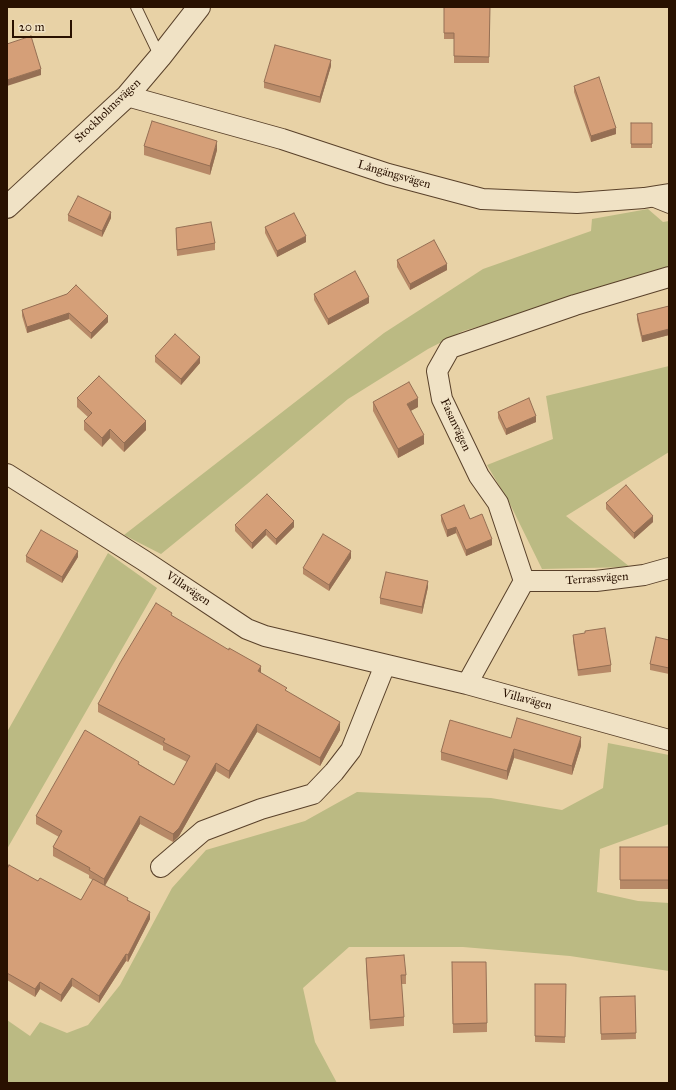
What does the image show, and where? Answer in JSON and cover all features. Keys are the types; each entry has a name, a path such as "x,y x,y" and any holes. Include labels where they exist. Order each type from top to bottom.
{"street":[{"name":"Stockholmsvägen","path":"7,206 127,96 160,58 199,7"},
{"name":"Långängsvägen","path":"127,96 282,139 388,174 482,199 577,203 644,198 669,194"},
{"name":"Fasanvägen","path":"524,581 498,503 479,476 442,400 438,371 450,348 576,305 669,277"},
{"name":"Villavägen","path":"7,474 143,560 247,629 265,636 467,684 669,740"},
{"name":"Terrassvägen","path":"524,581 596,581 644,575 669,568"},
{"path":"467,684 524,581"},
{"path":"162,867 203,831 261,809 313,794 334,772 351,750 385,665"}],"lane":[{"path":"136,7 160,58"},
{"path":"644,198 669,208"}],"shaded area":[{"path":"648,209 663,222 669,221 669,272 463,331 428,349 348,399 161,554 124,535 384,333 483,269 591,231 592,219"},
{"path":"669,366 669,452 566,516 630,567 542,569 510,504 487,465 553,439 546,396"},
{"path":"108,553 157,588 7,849 7,732"},
{"path":"608,743 669,755 669,824 600,849 597,892 638,901 669,903 669,971 570,956 463,947 349,947 303,988 315,1042 337,1083 7,1083 7,1020 30,1036 40,1022 67,1033 88,1025 120,985 172,888 206,850 305,821 357,792 491,798 562,810 603,788"}],"building":[{"path":"444,7 490,7 489,57 454,56 454,33 444,33"},
{"path":"31,36 41,69 7,80 7,44"},
{"path":"275,45 331,60 320,97 264,82"},
{"path":"599,77 616,128 591,136 574,86"},
{"path":"152,121 217,141 210,166 144,146"},
{"path":"631,123 652,123 652,144 631,144"},
{"path":"78,196 111,212 102,231 68,215"},
{"path":"294,213 306,236 277,251 265,227"},
{"path":"211,222 215,243 177,250 176,228"},
{"path":"434,240 447,264 410,284 397,260"},
{"path":"355,271 369,297 328,319 314,294"},
{"path":"76,285 108,316 91,333 69,313 27,327 22,310 67,294"},
{"path":"669,306 669,329 642,336 637,314"},
{"path":"175,334 200,357 181,379 155,356"},
{"path":"99,376 146,421 124,443 110,429 102,438 84,421 92,413 77,398"},
{"path":"409,382 418,398 407,404 424,435 398,449 373,402"},
{"path":"529,398 536,416 506,429 498,412"},
{"path":"626,485 653,516 634,533 606,503"},
{"path":"267,494 294,521 276,539 266,529 252,543 235,525"},
{"path":"464,505 470,519 482,514 492,539 466,550 456,527 447,530 441,515"},
{"path":"41,530 78,551 62,577 26,556"},
{"path":"323,534 351,551 329,585 303,568"},
{"path":"386,572 428,581 422,607 380,598"},
{"path":"156,603 172,613 171,615 229,650 229,648 261,666 258,671 287,688 285,690 340,722 320,758 257,724 229,771 216,763 179,828 173,834 140,816 104,879 89,870 90,868 53,847 62,831 36,816 85,730 174,785 190,756 163,742 165,739 98,704 120,663"},
{"path":"605,628 611,665 578,670 573,635 585,633 585,631"},
{"path":"656,637 669,640 669,668 650,664"},
{"path":"517,718 581,737 572,766 514,749 507,771 441,752 450,720 511,738"},
{"path":"620,847 669,847 669,880 620,880"},
{"path":"9,865 38,881 40,878 81,900 93,879 150,912 128,955 126,954 99,996 72,978 61,995 40,982 35,989 7,973 7,869"},
{"path":"404,955 406,975 401,975 404,1017 370,1020 366,958"},
{"path":"452,962 486,962 487,1023 453,1024"},
{"path":"535,984 566,984 565,1037 535,1036"},
{"path":"635,996 636,1033 601,1034 600,997"}]}
